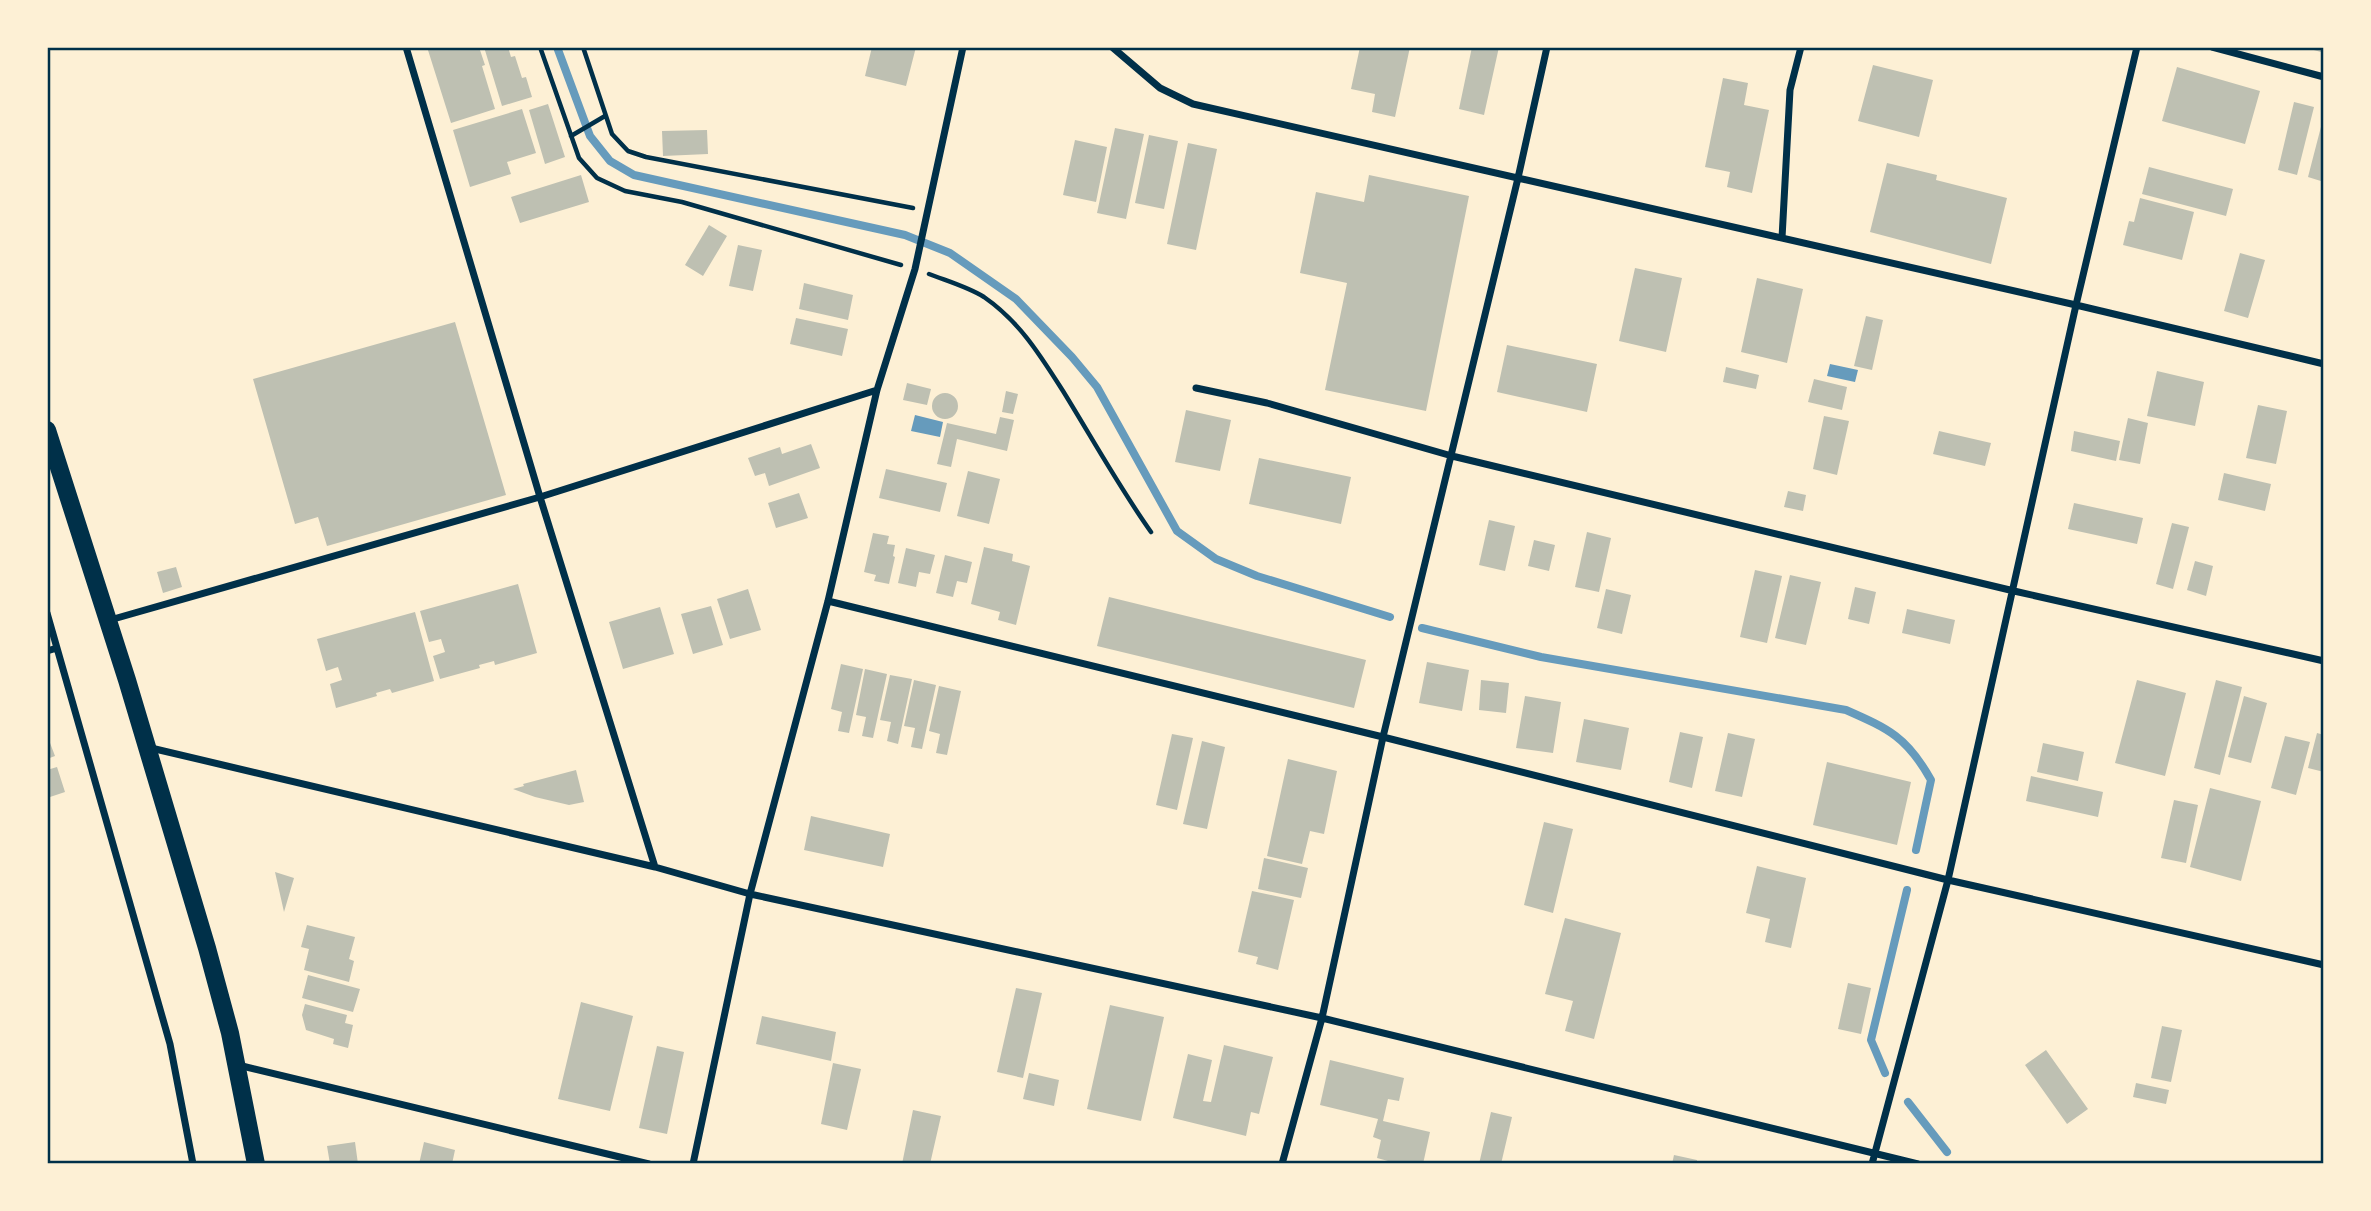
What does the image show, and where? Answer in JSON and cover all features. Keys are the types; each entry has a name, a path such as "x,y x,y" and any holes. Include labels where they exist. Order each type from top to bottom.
{"main road":[{"path":"47,430 207,948 236,1065 256,1164"}],"street":[{"path":"406,47 655,867"},
{"path":"692,1164 750,894 828,601 877,390 915,269 963,47"},
{"path":"1112,47 1160,88 1193,104 2324,364"},
{"path":"1282,1164 1322,1018 1382,737 1452,456 1547,47"},
{"path":"1782,238 1790,90 1801,47"},
{"path":"1872,1164 1948,880 2076,305 2137,47"},
{"path":"2212,47 2324,77"},
{"path":"1196,388 1268,403 1452,456 2014,592 2324,661"},
{"path":"108,621 541,497 877,390"},
{"path":"828,601 1948,880 2324,965"},
{"path":"47,613 170,1044 193,1164"},
{"path":"47,651 57,648"},
{"path":"146,747 655,867 750,894 1322,1018 1918,1164"},
{"path":"236,1065 649,1164"}],"path":[{"path":"540,47 579,158 597,178 625,191 682,202 915,269 982,296 1016,323 1036,348 1131,504 1151,532"},
{"path":"583,47 612,134 628,151 646,158 928,211"},
{"path":"570,136 605,116"}],"water":[{"path":"1830,364 1858,370 1855,382 1827,376"},
{"path":"915,415 943,422 940,437 911,431"}],"building":[{"path":"427,47 479,47 495,109 451,123"},
{"path":"484,47 508,47 511,57 515,56 522,78 526,77 532,97 502,106"},
{"path":"872,47 916,47 906,86 865,76"},
{"path":"1360,47 1410,47 1395,117 1372,112 1375,94 1351,89"},
{"path":"1472,47 1499,47 1484,115 1459,109"},
{"path":"2324,47 2324,53 2307,48"},
{"path":"1873,65 1933,80 1919,137 1858,121"},
{"path":"2177,67 2260,91 2245,144 2162,121"},
{"path":"1723,78 1748,83 1744,105 1769,110 1752,193 1727,187 1730,172 1705,167"},
{"path":"2294,102 2314,107 2297,175 2278,170"},
{"path":"548,104 565,157 545,164 529,110"},
{"path":"522,109 536,153 507,162 511,174 470,187 453,130"},
{"path":"2324,119 2324,182 2308,177"},
{"path":"1115,128 1144,134 1126,219 1097,213"},
{"path":"707,130 708,154 663,156 662,131"},
{"path":"1149,135 1178,141 1164,209 1135,203"},
{"path":"1075,140 1107,147 1096,202 1063,195"},
{"path":"1188,143 1217,149 1196,250 1167,244"},
{"path":"1887,163 1937,175 1936,180 2007,198 1991,264 1870,232"},
{"path":"2149,167 2233,189 2226,216 2142,194"},
{"path":"581,175 589,202 520,223 511,197"},
{"path":"1369,175 1469,196 1426,411 1325,390 1347,283 1300,273 1316,192 1364,202"},
{"path":"2140,198 2194,212 2182,260 2123,245 2129,221 2134,222"},
{"path":"709,225 727,236 703,276 685,265"},
{"path":"738,245 762,250 753,291 729,286"},
{"path":"2240,253 2265,260 2248,318 2224,311"},
{"path":"1635,268 1682,278 1666,352 1619,341"},
{"path":"1757,278 1803,289 1787,363 1741,352"},
{"path":"804,283 853,295 848,320 799,309"},
{"path":"1866,316 1883,320 1872,370 1854,366"},
{"path":"796,318 848,329 842,356 790,344"},
{"path":"455,322 506,495 327,546 318,517 295,524 253,379"},
{"path":"1507,345 1597,364 1587,412 1497,392"},
{"path":"1726,367 1759,375 1756,389 1723,382"},
{"path":"2157,371 2204,382 2195,426 2147,416"},
{"path":"1814,379 1847,387 1842,410 1808,402"},
{"path":"907,383 931,389 927,405 903,400"},
{"path":"1006,391 1018,394 1013,414 1002,412"},
{"path":"945,393 954,397 958,406 954,415 945,419 936,415 932,406 936,397"},
{"path":"2258,405 2287,411 2276,464 2246,458"},
{"path":"1186,410 1231,420 1220,471 1175,462"},
{"path":"1824,416 1849,421 1837,475 1813,469"},
{"path":"1000,417 1014,420 1007,451 957,439 951,467 937,464 947,423 996,434"},
{"path":"2128,418 2148,423 2140,464 2119,460"},
{"path":"1939,431 1991,443 1985,466 1933,454"},
{"path":"2074,431 2120,441 2116,461 2071,451"},
{"path":"811,444 820,468 769,486 765,473 755,476 748,458 780,447 782,454"},
{"path":"1259,458 1351,477 1341,524 1249,504"},
{"path":"886,469 947,483 940,512 879,498"},
{"path":"968,471 1000,479 989,524 957,516"},
{"path":"2224,473 2271,484 2265,511 2218,500"},
{"path":"1788,491 1806,495 1803,511 1784,507"},
{"path":"799,493 808,518 776,528 768,503"},
{"path":"2074,503 2143,518 2137,544 2068,529"},
{"path":"1489,520 1515,526 1505,571 1479,565"},
{"path":"2172,523 2189,527 2173,589 2156,584"},
{"path":"1587,532 1611,538 1599,592 1575,587"},
{"path":"873,533 889,536 887,544 895,545 889,584 874,581 876,575 864,572"},
{"path":"1534,540 1555,545 1549,571 1528,566"},
{"path":"984,547 1013,554 1012,561 1030,566 1016,625 998,620 1000,612 971,604"},
{"path":"906,548 935,555 930,574 919,572 916,587 898,583"},
{"path":"945,555 972,562 967,583 957,581 953,597 936,593"},
{"path":"2195,561 2213,566 2206,596 2187,590"},
{"path":"176,567 182,587 163,593 157,572"},
{"path":"1755,570 1782,576 1767,643 1740,637"},
{"path":"1790,575 1821,582 1806,645 1775,638"},
{"path":"518,584 537,653 495,665 494,661 479,665 480,668 440,679 433,656 445,652 441,639 429,642 420,611"},
{"path":"1855,587 1876,592 1869,624 1848,619"},
{"path":"748,589 761,630 730,639 717,599"},
{"path":"1606,589 1631,595 1622,634 1597,628"},
{"path":"1109,597 1366,660 1354,708 1097,646"},
{"path":"711,606 723,645 693,654 681,614"},
{"path":"660,607 674,654 623,669 609,622"},
{"path":"1907,609 1955,620 1950,644 1902,633"},
{"path":"415,612 434,681 392,693 390,689 376,693 377,696 336,708 330,684 342,680 338,667 326,671 317,639"},
{"path":"1427,662 1469,670 1462,711 1419,703"},
{"path":"841,664 863,669 849,733 838,731 842,712 831,709"},
{"path":"865,669 887,674 873,738 862,736 866,717 856,715"},
{"path":"890,675 912,679 898,744 887,741 891,722 880,720"},
{"path":"914,680 936,685 922,749 911,747 915,728 904,726"},
{"path":"1481,680 1509,683 1506,713 1479,710"},
{"path":"2137,680 2186,693 2165,776 2115,763"},
{"path":"2216,680 2242,687 2220,775 2194,768"},
{"path":"939,686 961,691 947,755 936,753 940,734 929,731"},
{"path":"1525,696 1561,702 1553,753 1516,748"},
{"path":"2244,696 2267,703 2251,763 2228,757"},
{"path":"1584,719 1629,728 1621,770 1576,762"},
{"path":"1680,732 1703,737 1692,788 1669,782"},
{"path":"1728,733 1755,739 1742,797 1715,791"},
{"path":"2317,733 2324,735 2324,772 2308,768"},
{"path":"1172,734 1193,738 1177,810 1156,805"},
{"path":"47,735 55,756 47,759"},
{"path":"2285,736 2310,742 2296,795 2271,788"},
{"path":"1202,741 1225,747 1207,829 1183,824"},
{"path":"2043,743 2084,752 2078,781 2037,772"},
{"path":"1288,759 1337,771 1324,834 1310,831 1302,864 1267,856"},
{"path":"1827,762 1911,782 1897,845 1813,825"},
{"path":"57,767 65,792 47,798 47,770"},
{"path":"576,770 584,802 569,805 513,789 524,786 523,784"},
{"path":"2031,776 2103,792 2098,817 2026,801"},
{"path":"2210,788 2261,801 2241,881 2190,867"},
{"path":"2174,800 2198,805 2186,863 2161,858"},
{"path":"811,816 890,834 883,867 804,850"},
{"path":"1544,822 1573,829 1553,913 1524,905"},
{"path":"1264,858 1308,868 1301,898 1258,889"},
{"path":"1757,866 1806,878 1791,948 1765,942 1770,919 1746,913"},
{"path":"275,872 294,878 284,912"},
{"path":"1252,891 1294,900 1278,970 1256,964 1258,957 1238,952"},
{"path":"1565,918 1621,933 1594,1039 1565,1031 1573,1001 1545,994"},
{"path":"307,925 355,937 349,959 354,961 349,982 304,970 309,949 301,947"},
{"path":"308,975 360,989 353,1012 302,998"},
{"path":"1848,983 1871,988 1861,1034 1838,1029"},
{"path":"1016,988 1042,993 1023,1078 997,1072"},
{"path":"581,1002 633,1016 610,1111 558,1099"},
{"path":"305,1004 347,1015 345,1023 353,1025 348,1048 333,1044 334,1039 306,1030 302,1015"},
{"path":"1110,1005 1164,1017 1141,1121 1087,1109"},
{"path":"762,1016 836,1032 831,1061 756,1044"},
{"path":"2162,1026 2182,1030 2171,1082 2151,1078"},
{"path":"1224,1045 1273,1057 1259,1114 1251,1112 1246,1136 1173,1118 1188,1054 1212,1060 1203,1101 1211,1102"},
{"path":"657,1046 684,1052 667,1134 639,1128"},
{"path":"2046,1050 2088,1109 2067,1124 2025,1065"},
{"path":"1330,1060 1404,1078 1399,1101 1388,1099 1383,1121 1430,1132 1423,1164 1399,1164 1377,1158 1381,1140 1373,1137 1378,1119 1320,1105"},
{"path":"833,1063 861,1069 847,1130 821,1124"},
{"path":"1029,1073 1059,1080 1054,1106 1023,1099"},
{"path":"2136,1083 2169,1090 2166,1104 2133,1097"},
{"path":"913,1110 941,1116 930,1164 902,1164"},
{"path":"1491,1112 1512,1117 1501,1164 1479,1164"},
{"path":"355,1142 358,1164 330,1164 327,1146"},
{"path":"424,1142 455,1150 452,1164 419,1164"},
{"path":"1674,1155 1697,1160 1697,1164 1672,1164"}],"waterway":[{"path":"557,47 590,136 610,161 634,175 905,235 950,253 1016,299 1097,387 1177,531 1216,559 1257,576 1390,617"},
{"path":"1422,628 1541,657 1846,710 1896,736 1914,754 1931,780 1916,850"},
{"path":"1885,1073 1871,1040 1907,890"},
{"path":"1908,1102 1947,1152"}]}
